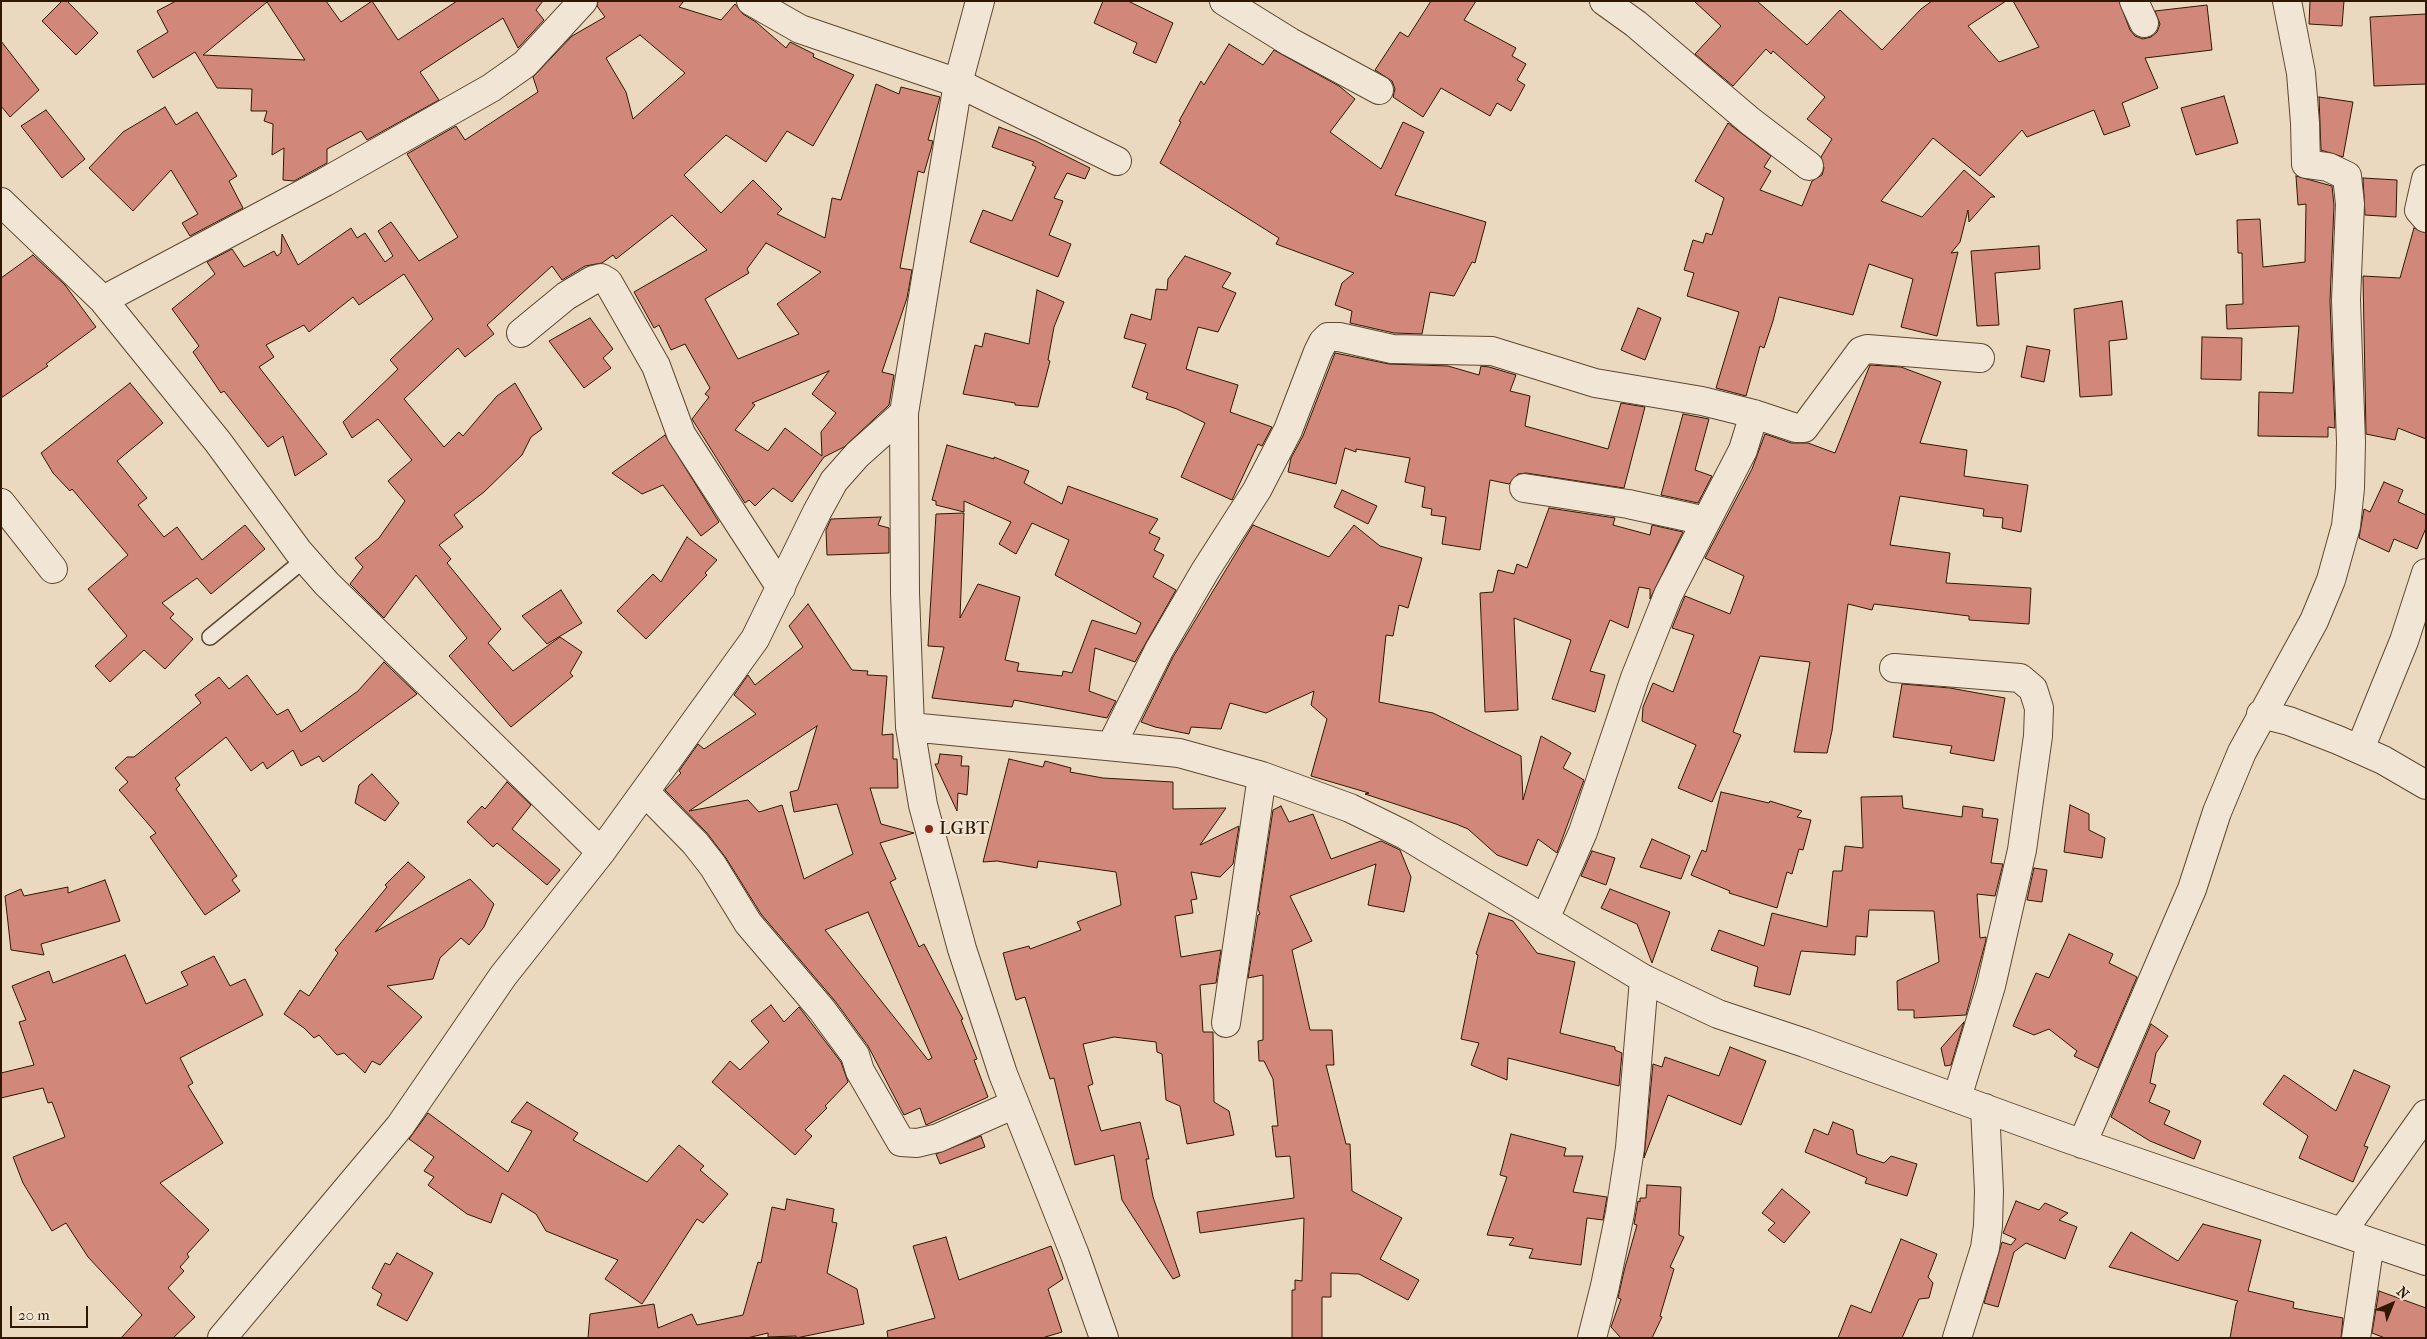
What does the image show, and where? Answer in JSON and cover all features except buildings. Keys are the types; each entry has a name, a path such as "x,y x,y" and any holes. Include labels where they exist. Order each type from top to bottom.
{"street":[{"path":"103,300 325,182 491,88 525,64 583,1"},
{"path":"751,1 777,18 814,34 958,83 1117,162"},
{"path":"980,1 958,83 904,413 905,593 910,727 923,805 962,949 1015,1104 1075,1255 1104,1338"},
{"path":"1224,1 1290,42 1379,90"},
{"path":"1604,1 1636,24 1750,121 1810,166"},
{"path":"2082,1144 2192,889 2217,812 2242,752 2261,714 2314,621 2331,580 2346,526 2350,488 2350,358 2346,300 2350,204 2347,176 2328,168 2306,164 2301,72 2287,1"},
{"path":"2426,178 2418,210 2426,218"},
{"path":"1,202 103,300 218,442 305,559 362,620 601,852"},
{"path":"521,333 566,296 593,280 601,278 608,282 656,366 681,434 781,588"},
{"path":"1112,744 1159,650 1265,475 1288,430 1322,342 1328,337 1339,336 1392,348 1492,351 1595,383 1702,401 1754,414 1796,428 1804,428 1861,351 1867,349 1980,358"},
{"path":"222,1338 400,1126 503,976 601,852 755,639 817,512 834,482 857,455 904,413"},
{"path":"1545,919 1584,832 1635,678 1665,604 1744,450 1754,414"},
{"path":"1524,488 1628,504 1706,521"},
{"path":"1,502 53,569"},
{"path":"2360,749 2404,641 2426,573"},
{"path":"1894,668 2020,678 2033,689 2039,708 2038,736 2022,850 1991,986 1957,1098"},
{"path":"2261,714 2289,720 2360,749 2426,785"},
{"path":"910,727 1112,744 1179,753 1262,776 1350,808 1405,835 1644,978 1718,1014 1805,1043 2082,1144 2426,1261"},
{"path":"1226,1023 1262,776"},
{"path":"645,792 695,843 748,923 822,1010 855,1055 860,1071 901,1142 918,1143 938,1138 1015,1104"},
{"path":"1592,1338 1615,1240 1630,1148 1644,978"},
{"path":"1957,1338 1985,1248 1988,1226 1989,1191 1986,1108"},
{"path":"2342,1232 2426,1114"},
{"path":"2356,1338 2370,1242"}],"lane":[{"path":"210,637 305,559"}],"place":[{"name":"LGBT","path":"929,829"}]}
